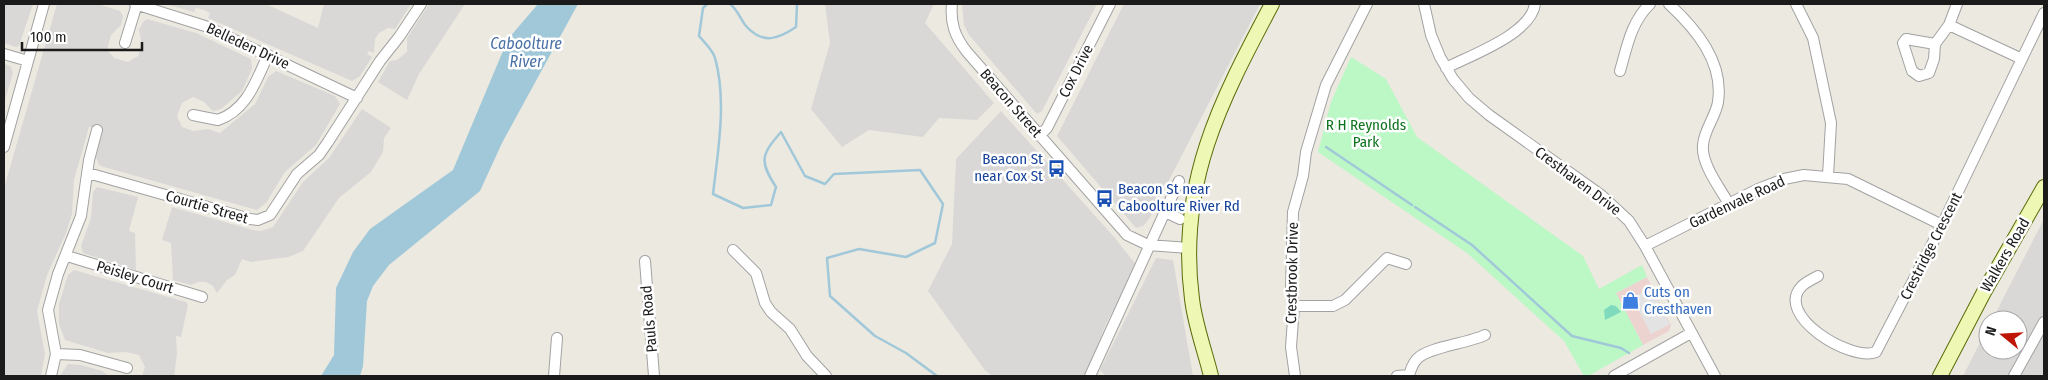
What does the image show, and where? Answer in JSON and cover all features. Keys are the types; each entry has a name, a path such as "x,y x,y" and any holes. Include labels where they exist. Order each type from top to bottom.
{"main road":[{"path":"1211,376 1192,300 1188,248 1194,189 1215,116 1272,4"},
{"name":"Walkers Road","path":"1940,376 1984,292 2040,201 2044,187"}],"street":[{"path":"4,147 44,4"},
{"path":"125,43 136,4"},
{"name":"Belleden Drive","path":"136,4 205,26 357,98"},
{"name":"Courtie Street","path":"88,173 250,219 264,218 270,215 297,174 319,155 421,4"},
{"name":"Beacon Street","path":"952,4 952,25 958,40 1039,136 1127,235 1148,245 1188,248"},
{"name":"Cox Drive","path":"1039,136 1047,128 1110,4"},
{"name":"Crestbrook Drive","path":"1295,376 1291,347 1294,306 1291,289 1292,229 1306,152 1326,85 1367,4"},
{"name":"Cresthaven Drive","path":"1424,4 1431,35 1446,68 1461,89 1479,107 1612,204 1629,221 1645,246 1715,376"},
{"path":"1446,68 1516,32 1531,17 1535,4"},
{"path":"1620,71 1631,30 1643,11 1650,4"},
{"path":"1669,4 1704,42 1720,80 1718,103 1703,145 1706,160 1729,204"},
{"path":"1796,4 1813,38 1831,123 1828,176"},
{"path":"1935,44 1949,25 1957,4"},
{"name":"Crestridge Crescent","path":"1818,276 1802,286 1797,294 1796,302 1803,320 1815,332 1862,355 1870,354 1880,347 1942,225 2044,12"},
{"path":"1949,25 2022,59"},
{"path":"4,54 28,61"},
{"path":"193,115 218,120 234,111 247,99 268,55"},
{"path":"51,376 56,354 48,310 58,274 67,256 81,216 89,160 97,130"},
{"name":"Gardenvale Road","path":"1645,246 1784,179 1804,175 1828,176 1862,185 1942,225"},
{"path":"1093,374 1128,296 1148,245 1179,181"},
{"path":"1163,212 1180,219"},
{"path":"733,250 756,273 765,303 771,312 790,329 807,356 826,376"},
{"name":"Peisley Court","path":"67,256 202,297"},
{"path":"1294,306 1333,306 1345,300 1388,258 1406,264"},
{"name":"Pauls Road","path":"645,261 654,376"},
{"path":"2014,376 2044,322"},
{"path":"1614,376 1691,333"},
{"path":"1397,376 1410,376 1413,363 1425,353 1473,341 1485,335"},
{"path":"554,376 557,338"},
{"path":"56,354 80,355 127,368"}],"shaded area":[{"path":"4,4 33,4 19,46 16,47 4,43"},
{"path":"57,4 98,4 120,11 123,16 121,25 111,35 107,50 114,58 128,62 138,56 142,46 139,30 147,19 196,33 251,59 252,69 242,91 221,109 213,111 204,102 193,97 182,103 177,116 182,127 193,131 208,129 220,133 255,104 268,77 276,71 335,96 340,104 316,145 285,172 266,203 257,210 99,165 96,157 103,130 89,127 74,180 72,214 66,233 47,275 37,311 45,354 41,376 4,376 4,188"},
{"path":"165,4 266,4 318,28 324,4 411,4 395,29 388,28 379,33 375,39 374,53 369,51 367,54 372,57 360,76 352,81 208,18 210,13 204,10 196,8 194,12"},
{"path":"429,4 465,4 419,74 407,100 378,82 390,61 397,60 407,52 407,38"},
{"path":"825,4 934,4 925,23 994,103 977,120 939,118 923,137 869,130 842,147 811,109 830,43"},
{"path":"962,4 1097,4 1042,111 1037,114 969,35 964,25"},
{"path":"1124,4 1260,4 1149,219 1143,226 1136,228 1057,136"},
{"path":"4,63 11,67 13,73 4,103"},
{"path":"362,109 391,128 384,138 383,152 371,172 339,198 303,251 288,257 251,262 242,259 235,275 227,280 217,293 213,286 206,282 198,282 191,285 173,280 171,243 162,240 172,207 253,230 261,231 273,227 303,182 329,158"},
{"path":"1001,111 1115,238 1137,266 1106,324 1088,371 1093,376 992,376 984,369 928,291 952,244 956,159"},
{"path":"97,187 138,197 129,231 135,233 136,270 83,253 81,246 91,218 93,192"},
{"path":"2044,219 2044,376 1963,376 1978,347 1978,360 2028,360 2028,310 1997,310"},
{"path":"1156,258 1173,260 1193,376 1106,376 1100,370"},
{"path":"74,270 186,302 188,305 181,337 176,336 177,354 174,376 142,376 145,367 139,355 126,352 108,353 65,340 59,324 59,304 68,275"},
{"path":"1647,277 1671,325 1669,331 1643,345 1616,293"},
{"path":"1651,288 1670,324 1651,334 1632,298"},
{"path":"68,364 81,365 102,371 109,376 60,376"}],"green space":[{"name":"R H Reynolds Park","path":"1351,57 1386,79 1417,137 1583,256 1599,289 1642,265 1647,277 1616,293 1643,345 1588,376 1584,376 1564,341 1467,253 1318,152 1331,102"},
{"path":"1611,305 1616,306 1621,312 1605,320 1604,310"}],"water":[{"name":"Caboolture River","path":"538,4 578,4 502,143 480,191 389,265 373,286 367,301 363,366 360,376 321,376 334,355 336,288 353,252 370,229 453,170 508,39"}],"waterway":[{"path":"707,4 703,8 699,36 714,55 719,74 721,108 713,194 743,208 771,205 776,187 767,171 765,158 769,147 781,132 805,176 825,184 834,174 920,170 943,204 935,243 906,257 859,249 827,258 830,296 875,336 906,353 937,376"},
{"path":"730,4 752,32 765,38 783,35 796,27 797,4"},
{"path":"1326,147 1412,205"},
{"path":"1415,207 1472,245 1572,336 1621,348 1629,353"}],"place":[{"name":"Beacon St near Cox St","path":"1057,168"},
{"name":"Beacon St near Caboolture River Rd","path":"1104,198"},
{"name":"Cuts on Cresthaven","path":"1630,301"}]}
